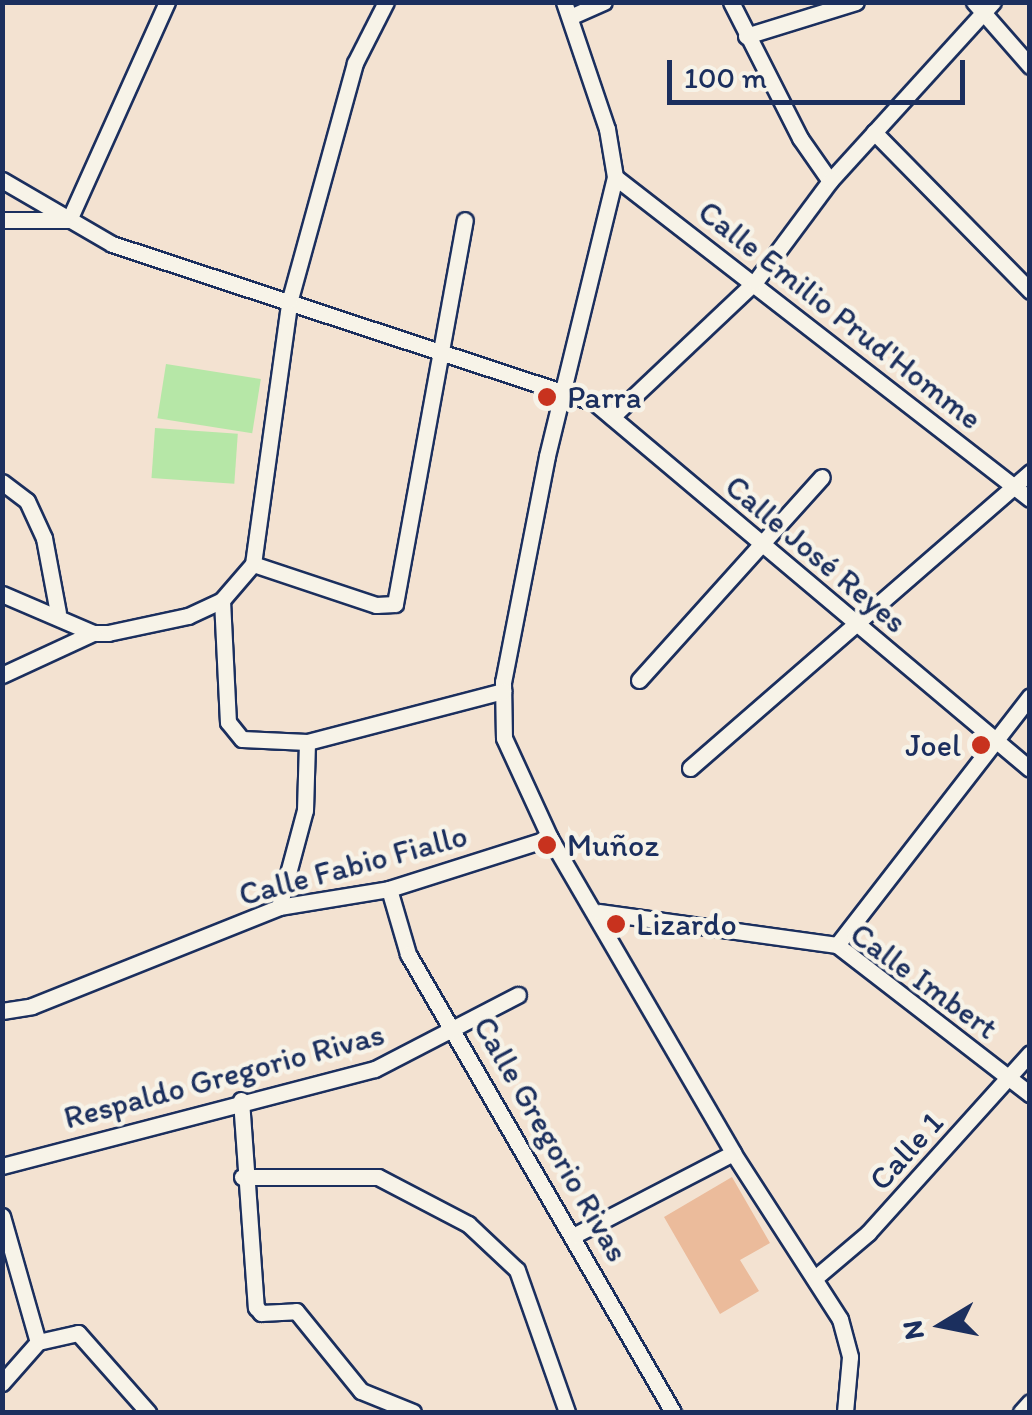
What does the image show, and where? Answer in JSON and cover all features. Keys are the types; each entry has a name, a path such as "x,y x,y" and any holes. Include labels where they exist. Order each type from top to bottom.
{"street":[{"path":"2,220 69,220 167,2"},
{"path":"2,676 93,633 188,616 222,600 253,564 290,299 350,78 386,2"},
{"path":"604,2 567,10 607,129 616,176 563,388 502,691 504,738 550,838 598,912 733,1154 840,1320 850,1358 845,1412"},
{"path":"731,2 746,36 830,181"},
{"path":"746,36 856,2"},
{"path":"612,417 754,282 830,181 983,6 1030,66"},
{"path":"874,132 1030,291"},
{"name":"Calle Emilio Prud'Homme","path":"616,176 1030,499"},
{"name":"Calle José Reyes","path":"2,180 112,244 563,388 612,417 1030,769"},
{"path":"253,564 376,605 395,604 465,220"},
{"path":"690,768 1030,472"},
{"path":"638,680 822,477"},
{"path":"2,482 27,501 44,538 58,613"},
{"path":"2,594 58,613 93,633"},
{"path":"222,600 232,730 242,738 307,742 502,691"},
{"path":"838,945 1030,696"},
{"path":"279,906 305,810 307,742"},
{"name":"Calle Fabio Fiallo","path":"2,1011 32,1006 279,906 389,890 550,838"},
{"name":"Calle Gregorio Rivas","path":"389,890 408,954 458,1031 673,1412"},
{"name":"Calle Imbert","path":"598,912 838,945 1030,1094"},
{"name":"Respaldo Gregorio Rivas","path":"2,1166 241,1100 375,1069 458,1031 518,995"},
{"name":"Calle 1","path":"815,1278 868,1234 1030,1053"},
{"path":"241,1100 242,1177 256,1307 261,1313 296,1310 361,1390 413,1412"},
{"path":"575,1234 733,1154"},
{"path":"242,1177 378,1177 468,1224 517,1270 567,1412"},
{"path":"2,1216 38,1342"},
{"path":"2,1383 38,1342 78,1333 148,1412"}],"green space":[{"path":"166,364 261,379 252,433 157,418"},
{"path":"155,428 238,434 234,484 152,478"}],"building":[{"path":"732,1177 770,1243 740,1260 759,1291 720,1314 664,1217"}],"place":[{"name":"Parra","path":"547,397"},
{"name":"Joel","path":"981,745"},
{"name":"Muñoz","path":"547,845"},
{"name":"Lizardo","path":"616,924"}]}
